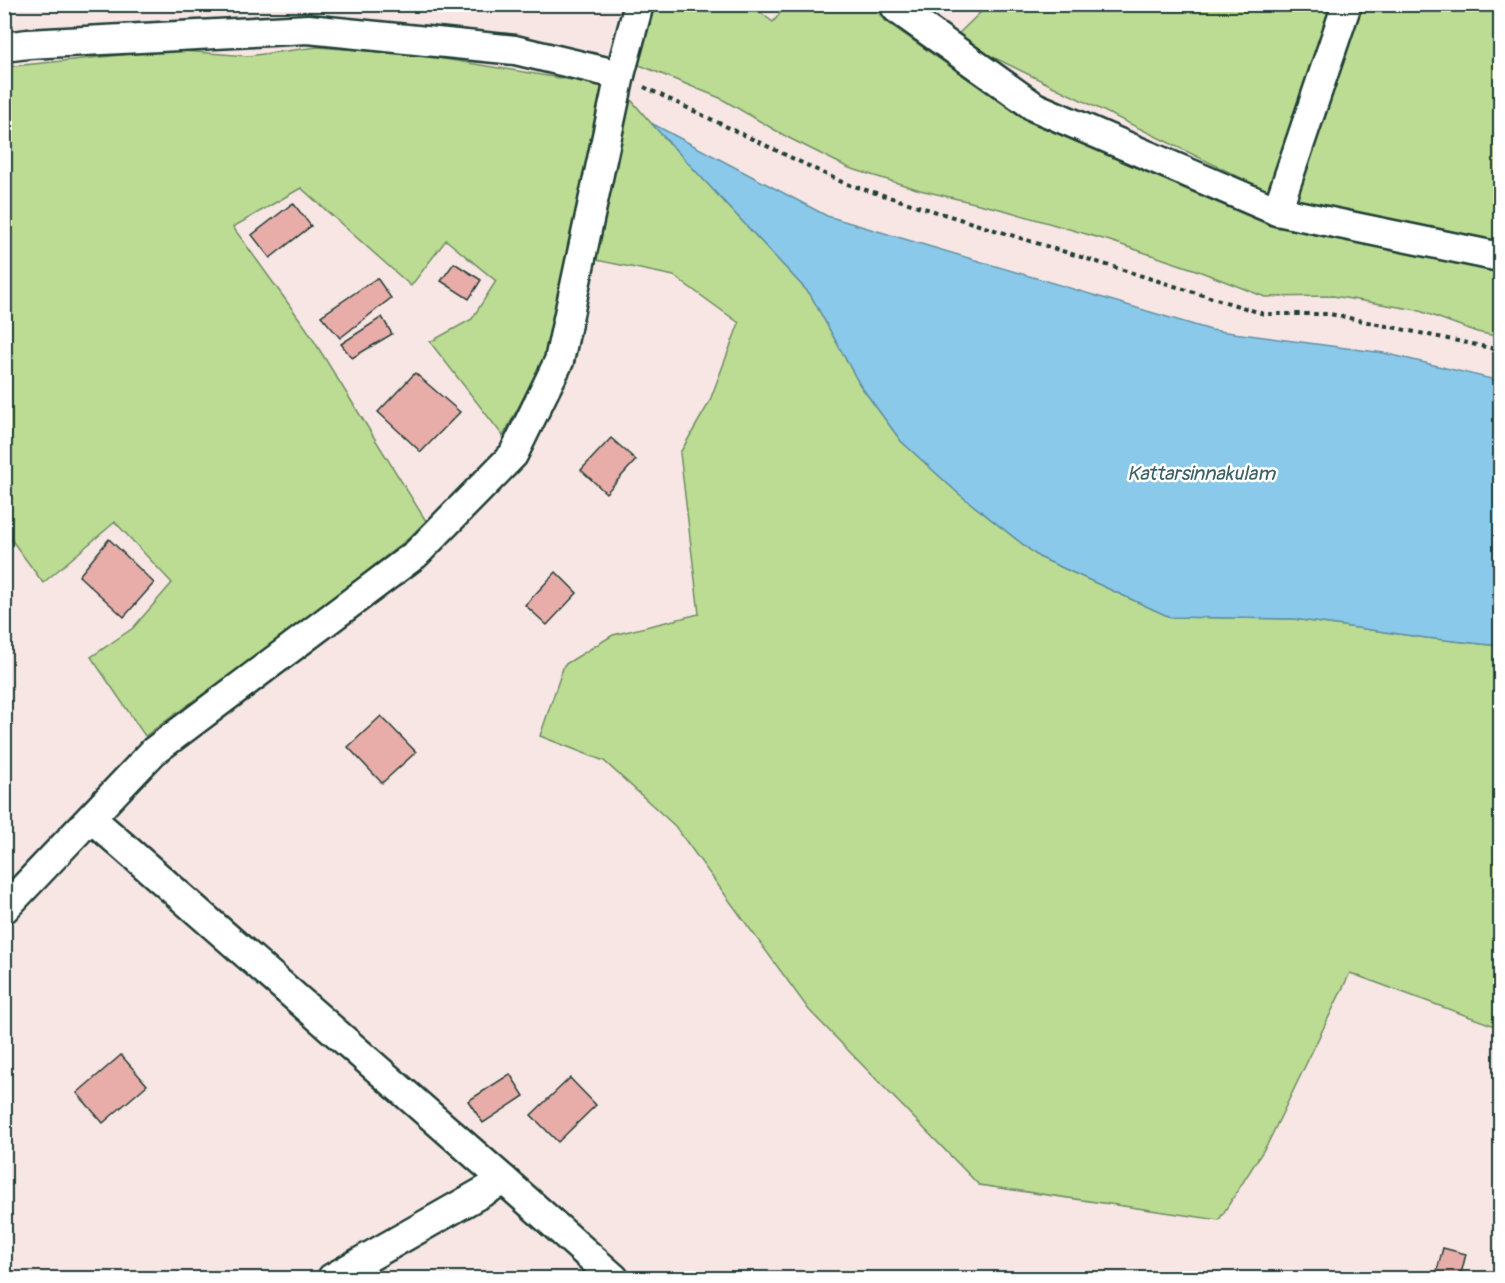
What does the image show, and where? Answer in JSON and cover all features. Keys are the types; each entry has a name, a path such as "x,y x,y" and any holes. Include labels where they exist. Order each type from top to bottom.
{"street":[{"path":"4,909 154,752 416,554 513,455 559,361 620,75 639,4"},
{"path":"894,4 896,8 1035,107 1277,211 1500,256"},
{"path":"1277,211 1347,4"},
{"path":"4,47 308,29 515,50 620,75"},
{"path":"91,818 614,1278"},
{"path":"332,1278 504,1180"}],"path":[{"path":"620,75 844,183 1264,314 1330,314 1500,350"}],"green space":[{"path":"653,5 750,5 773,22 787,5 872,5 884,20 1029,122 1273,219 1500,266 1500,337 1477,332 1417,310 1333,296 1265,297 1196,270 1110,241 1004,210 920,190 849,168 787,137 720,98 637,64"},
{"path":"988,5 1337,5 1274,194 954,38"},
{"path":"1354,5 1500,5 1500,247 1287,202"},
{"path":"317,47 414,54 608,86 570,238 547,354 503,436 430,342 472,319 496,281 446,240 411,286 301,188 233,227 306,328 426,521 409,538 304,621 145,736 91,657 133,628 172,583 115,522 43,583 5,531 4,67 170,50 248,56"},
{"path":"626,94 810,294 860,385 901,441 959,494 1039,557 1170,617 1294,619 1500,646 1500,1028 1350,973 1268,1143 1219,1220 979,1185 809,1010 675,826 604,761 540,736 564,665 613,635 699,614 680,453 709,403 739,323 674,276 596,260"}],"water":[{"name":"Kattarsinnakulam","path":"651,123 827,216 1211,330 1384,353 1500,381 1500,646 1294,619 1170,617 1039,557 959,494 901,441 860,385 810,294"}],"building":[{"path":"293,203 311,226 270,258 252,235"},
{"path":"454,263 481,280 469,299 441,281"},
{"path":"377,278 391,298 340,338 321,316"},
{"path":"382,317 392,334 352,358 341,344"},
{"path":"415,373 460,412 421,452 378,412"},
{"path":"611,438 636,460 606,493 581,470"},
{"path":"109,539 154,583 124,617 79,576"},
{"path":"556,572 577,593 547,625 525,605"},
{"path":"381,716 416,752 382,783 348,747"},
{"path":"121,1055 147,1085 103,1123 77,1093"},
{"path":"510,1074 524,1096 483,1123 468,1101"},
{"path":"570,1078 596,1105 558,1142 531,1115"},
{"path":"1443,1248 1466,1254 1460,1278 1435,1278"}]}
